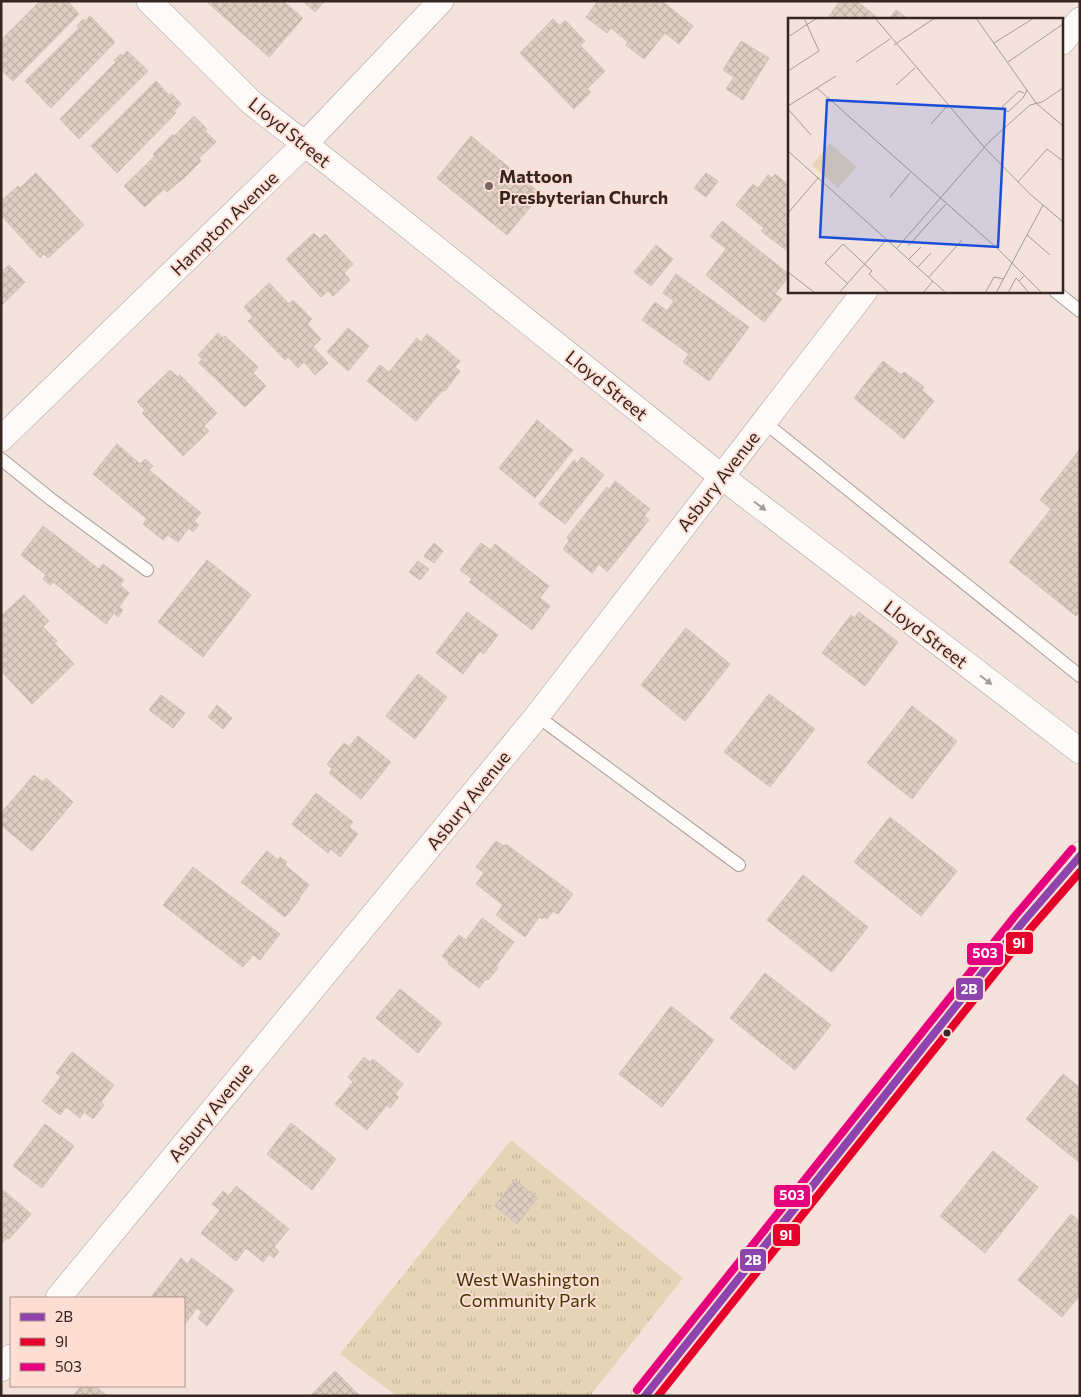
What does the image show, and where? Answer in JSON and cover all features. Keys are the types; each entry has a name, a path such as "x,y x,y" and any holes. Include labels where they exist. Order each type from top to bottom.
{"street":[{"name":"Lloyd Street","path":"149,1 252,104 305,144 722,477 1080,751"},
{"name":"Hampton Avenue","path":"1,439 305,144 441,1"},
{"path":"1064,40 1080,20"},
{"name":"Asbury Avenue","path":"59,1297 537,716 864,292"},
{"path":"645,1396 1017,930 1076,867"},
{"path":"1,1369 10,1358"}],"lane":[{"path":"1056,292 1080,311"},
{"path":"764,422 1080,676"},
{"path":"1,459 52,500 147,570"},
{"path":"537,716 738,865"}],"green space":[{"name":"West Washington Community Park","path":"511,1140 683,1278 590,1396 397,1396 340,1354"}],"building":[{"path":"40,1 71,1 69,3 79,14 13,81 1,70 1,40"},
{"path":"206,1 283,1 303,18 269,57"},
{"path":"303,1 325,1 315,12"},
{"path":"598,1 662,1 693,26 679,44 665,33 644,59 626,45 628,42 611,28 607,33 586,17"},
{"path":"840,1 857,1 878,18 828,18"},
{"path":"896,10 907,18 890,18"},
{"path":"90,16 115,42 51,108 25,81 79,28 77,26 83,19 85,21"},
{"path":"553,19 560,26 565,20 585,41 580,45 605,71 587,89 591,92 574,109 520,53"},
{"path":"741,41 769,58 743,100 726,89 734,77 723,70"},
{"path":"127,51 148,71 79,139 60,119 116,62 114,60 121,54 123,56"},
{"path":"156,81 170,96 171,93 181,104 174,111 176,113 117,173 91,146"},
{"path":"194,116 207,129 205,131 216,142 199,158 201,161 182,180 167,192 164,189 145,207 124,186 155,156 153,154 173,134 174,136"},
{"name":"Mattoon Presbyterian Church","path":"471,136 541,194 507,235 437,178"},
{"path":"36,173 84,225 48,258 44,254 40,258 1,215 1,201 18,186 20,188"},
{"path":"706,173 718,181 706,197 694,188"},
{"path":"775,174 788,184 788,251 761,231 764,228 736,205 753,184 758,188 768,175 772,178"},
{"path":"722,221 788,273 788,278 775,294 782,299 764,322 706,275 726,249 710,236"},
{"path":"314,233 320,239 325,234 353,264 344,273 350,280 333,296 328,291 321,297 286,259"},
{"path":"656,245 673,259 651,286 634,272"},
{"path":"9,265 25,282 1,306 1,272"},
{"path":"676,274 749,327 709,381 683,362 689,354 642,320 655,302 667,311 674,301 663,293"},
{"path":"269,283 289,304 293,300 312,319 307,324 321,339 313,347 328,363 315,375 304,362 298,368 288,357 285,360 248,321 253,317 244,307"},
{"path":"348,328 369,346 348,371 327,352"},
{"path":"218,333 223,338 225,336 258,367 253,373 266,386 245,407 199,363 202,359 198,355"},
{"path":"427,334 460,361 455,367 460,371 445,391 443,390 416,421 367,381 380,365 389,372 417,338 421,342"},
{"path":"883,361 901,375 904,372 924,387 922,390 934,401 904,439 854,398"},
{"path":"170,370 178,377 180,375 217,413 204,426 209,431 183,456 142,413 145,410 137,402"},
{"path":"537,420 573,450 535,498 499,468"},
{"path":"117,444 140,464 145,459 153,466 149,470 201,513 194,521 199,525 193,532 189,528 178,542 168,535 163,540 143,524 147,519 93,474"},
{"path":"1080,449 1080,611 1076,616 1009,562 1051,509 1040,500"},
{"path":"582,457 604,475 565,524 539,504 574,460 577,463"},
{"path":"615,481 650,509 644,516 649,520 607,572 599,564 592,573 563,549 569,541 567,537 607,487 609,490"},
{"path":"43,526 99,569 103,564 124,580 120,585 129,593 119,607 123,610 118,617 114,613 106,624 53,582 50,585 43,579 46,575 21,555"},
{"path":"434,543 443,551 434,563 424,556"},
{"path":"481,543 491,550 495,544 549,586 540,598 550,606 532,630 469,582 472,579 460,570"},
{"path":"207,560 251,595 203,657 158,622"},
{"path":"418,561 429,569 420,580 409,572"},
{"path":"24,595 49,621 43,627 57,641 54,643 74,664 32,704 1,671 1,616"},
{"path":"467,612 498,635 484,654 480,651 463,674 436,653"},
{"path":"859,612 898,642 865,686 822,653 851,615 854,618"},
{"path":"686,628 730,664 685,721 641,685"},
{"path":"418,674 447,697 415,739 386,716"},
{"path":"769,694 815,729 770,787 724,752"},
{"path":"161,695 185,713 173,728 149,710"},
{"path":"217,705 232,718 223,729 208,717"},
{"path":"912,706 957,741 912,799 867,763"},
{"path":"358,736 391,762 361,799 329,773 332,769 327,764 344,743 349,747"},
{"path":"34,775 43,782 46,778 73,802 32,851 1,825 1,813"},
{"path":"316,793 353,822 349,827 358,834 340,857 331,849 328,853 292,824"},
{"path":"890,817 957,871 921,916 854,862"},
{"path":"496,841 504,846 506,844 573,894 558,914 553,911 547,919 539,917 525,937 496,915 503,905 476,884 484,873 476,867"},
{"path":"267,851 278,860 280,857 287,862 285,865 309,885 285,917 241,882"},
{"path":"193,867 280,934 260,960 253,955 243,967 163,905"},
{"path":"803,875 868,927 832,972 767,920"},
{"path":"482,918 514,942 496,966 498,968 479,988 448,964 449,962 442,956 459,935 466,940"},
{"path":"765,973 831,1025 795,1070 730,1018"},
{"path":"400,989 442,1023 418,1053 376,1018"},
{"path":"671,1006 714,1040 662,1107 619,1074"},
{"path":"72,1052 114,1085 101,1102 104,1105 93,1119 84,1112 80,1118 66,1107 60,1115 42,1101 61,1077 56,1073"},
{"path":"364,1057 370,1062 373,1059 403,1084 395,1094 399,1097 390,1108 387,1105 367,1130 335,1104 353,1082 348,1077"},
{"path":"1063,1074 1080,1088 1080,1163 1026,1119"},
{"path":"291,1123 336,1159 312,1190 267,1154"},
{"path":"45,1124 74,1146 42,1188 13,1166"},
{"path":"993,1151 1038,1187 985,1253 940,1216"},
{"path":"515,1180 537,1198 517,1224 495,1206"},
{"path":"236,1186 289,1229 274,1247 279,1251 274,1258 269,1254 263,1262 246,1248 236,1261 201,1233 220,1210 212,1204 223,1191 229,1196"},
{"path":"3,1190 31,1214 9,1239 7,1238 1,1244 1,1192"},
{"path":"1071,1214 1080,1222 1080,1295 1062,1317 1018,1280"},
{"path":"181,1258 187,1264 192,1258 234,1290 207,1326 198,1318 202,1312 197,1308 185,1324 185,1297 151,1297"},
{"path":"335,1371 360,1396 310,1396"},
{"path":"80,1387 96,1387 107,1396 73,1396"}],"transit line":[{"name":"503","path":"637,1390 1015,916 1072,849"},
{"name":"2B","path":"645,1396 1023,922 1080,856"},
{"name":"9I","path":"658,1396 1031,928 1080,872"}],"place":[{"name":"Mattoon Presbyterian Church","path":"489,186"}]}
